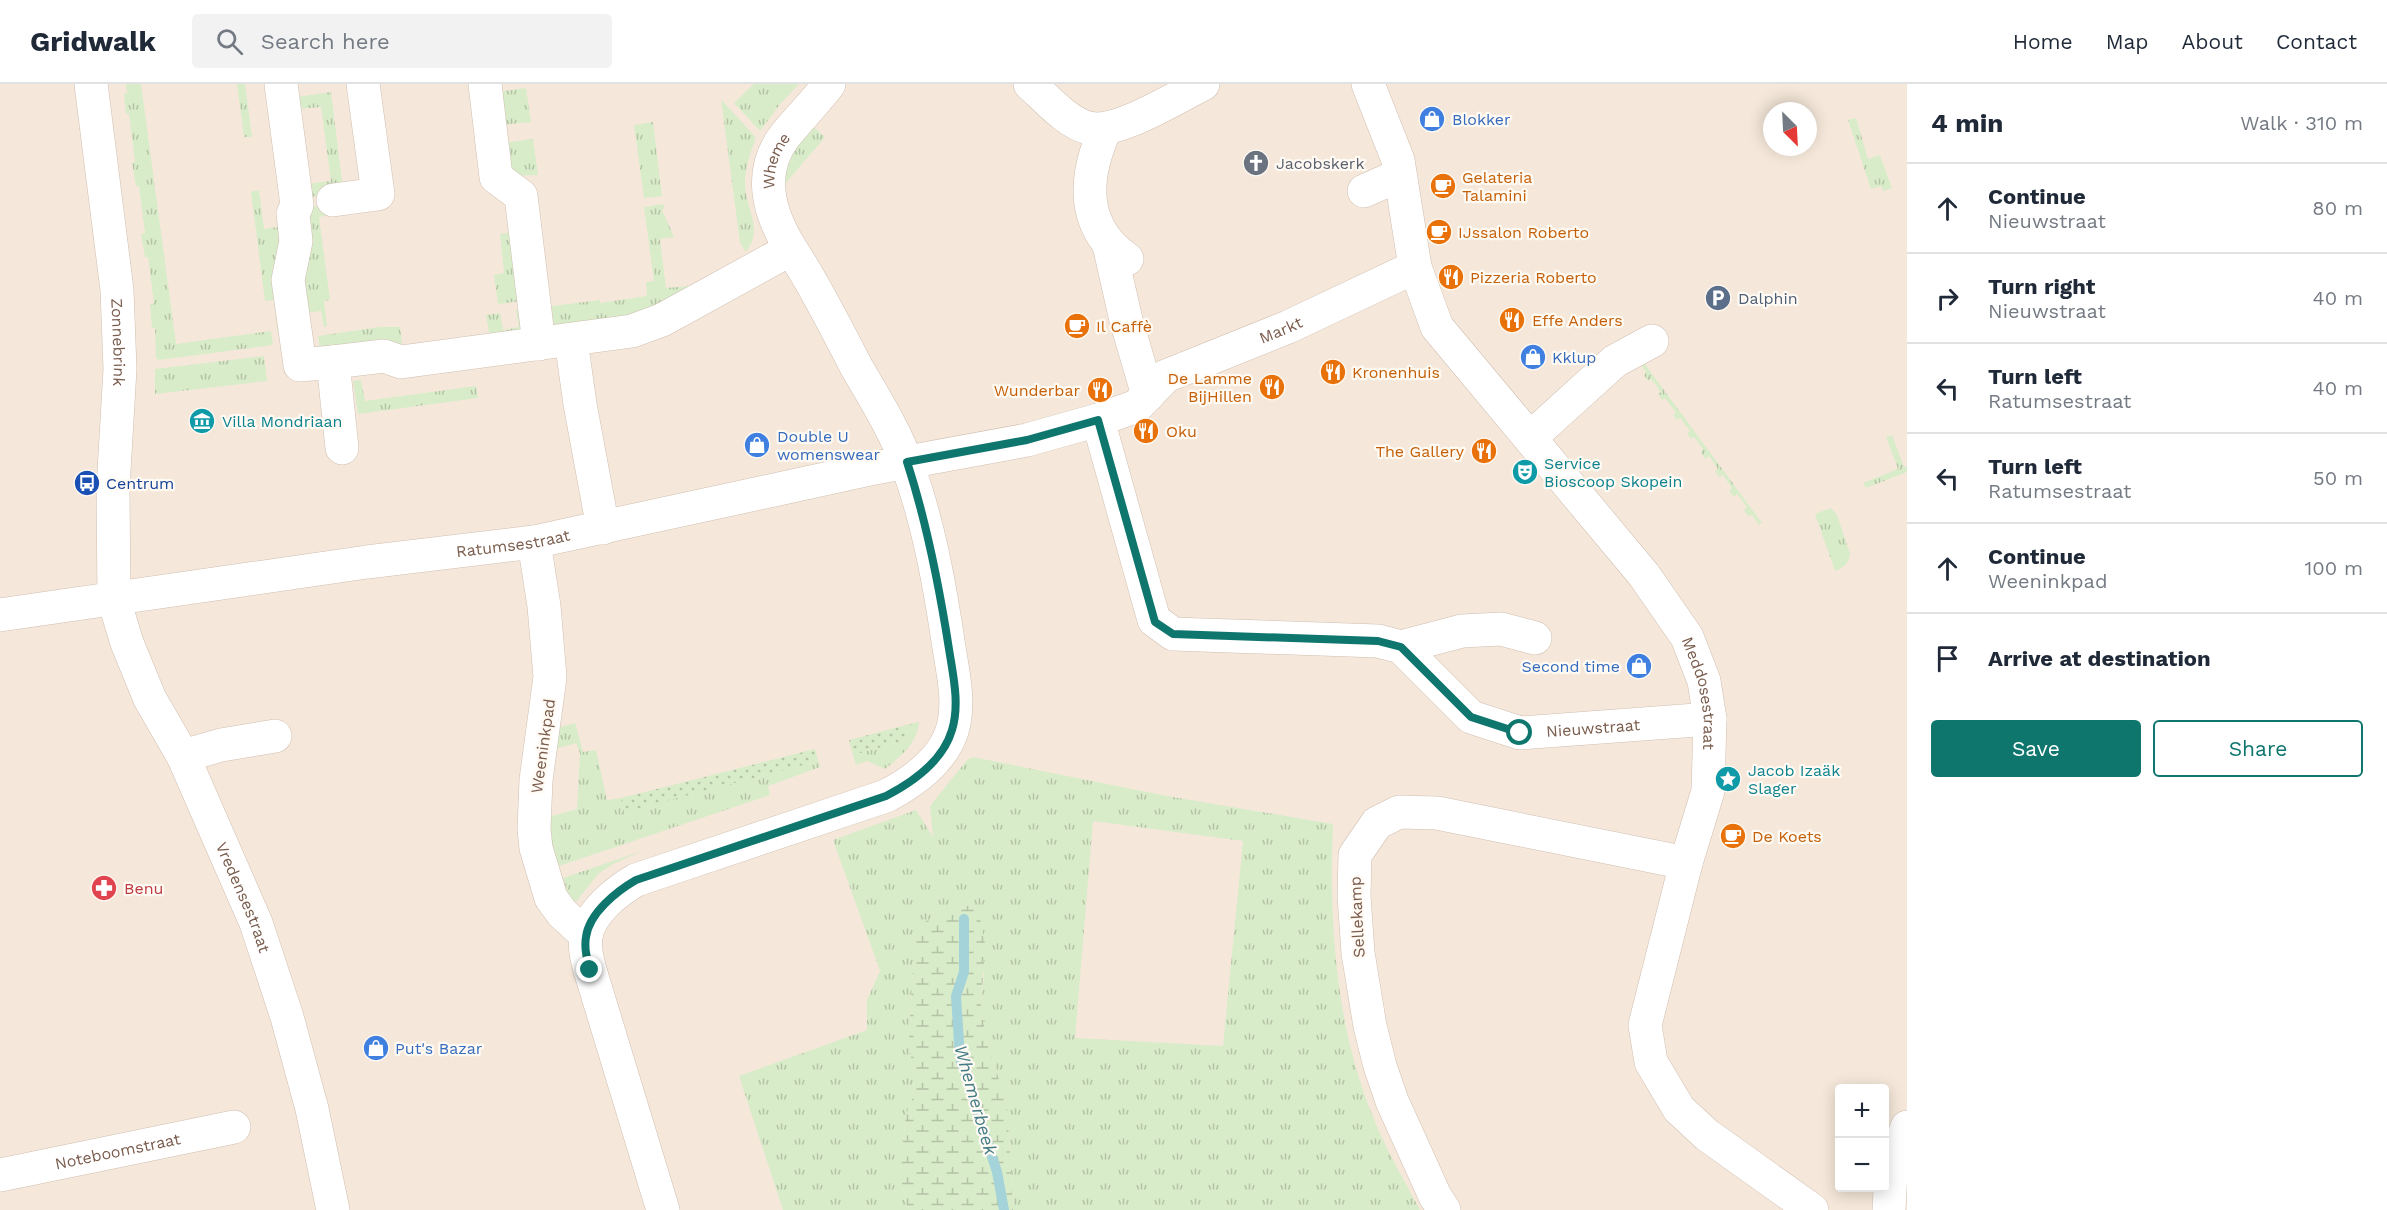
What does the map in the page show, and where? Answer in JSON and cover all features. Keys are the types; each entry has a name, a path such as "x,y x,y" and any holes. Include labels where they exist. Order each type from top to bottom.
{"street":[{"name":"Zonnebrink","path":"91,84 117,290 120,369 113,488 114,600"},
{"path":"281,84 297,205 293,214 296,241 288,280 300,365 384,356 400,363 632,331 647,326 791,249 809,277 907,462 921,506 942,599 956,698 952,731 938,756 905,786 886,796 636,880 609,899 597,914 586,935 586,953 590,970 663,1210"},
{"path":"333,200 378,194 363,84"},
{"path":"485,84 496,177 521,196 555,342 580,404 603,528"},
{"name":"Wheme","path":"791,249 778,229 771,208 767,182 772,159 783,138 829,84"},
{"path":"1030,84 1069,118 1087,128 1105,130 1203,84"},
{"path":"1368,84 1391,137 1400,175 1414,267"},
{"path":"1105,130 1094,154 1089,176 1090,196 1101,234 1122,255 1126,320 1148,395"},
{"path":"1364,191 1400,175"},
{"name":"Markt","path":"1098,420 1137,406 1166,376 1366,282 1414,267"},
{"name":"Meddosestraat","path":"1414,267 1437,327 1644,575 1687,637 1704,681 1710,719 1708,791 1686,863 1645,1025 1651,1062 1678,1109 1700,1129 1812,1210"},
{"path":"1530,438 1615,361 1652,341"},
{"path":"333,362 342,448"},
{"name":"Ratumsestraat","path":"0,615 368,561 534,542 907,462 1027,440 1098,420"},
{"path":"1098,420 1155,622 1173,634 1378,641 1401,647 1462,631 1501,629 1534,638"},
{"name":"Weeninkpad","path":"534,542 544,606 550,677 536,780 534,829 536,848 551,898 562,913 586,935"},
{"name":"Vredensestraat","path":"114,600 127,643 150,699 183,756 256,923 284,1007 312,1109 333,1210"},
{"name":"Nieuwstraat","path":"1401,647 1471,717 1520,733 1710,719"},
{"path":"183,756 221,745 275,736"},
{"name":"Sellekamp","path":"1444,1210 1392,1101 1370,1026 1358,953 1354,896 1355,855 1377,823 1399,812 1437,813 1686,863"},
{"name":"Noteboomstraat","path":"0,1175 234,1127"},
{"path":"1890,1210 1891,1171 1907,1127"}],"shaded area":[{"path":"0,84 1907,84 1907,1210 0,1210"}],"green space":[{"path":"126,84 141,84 176,344 271,331 273,345 159,360 156,358 155,328 152,328 150,305 154,303 148,257 145,257 141,234 145,233 139,186 136,186 132,163 135,162 129,114 126,114 124,94 127,93"},
{"path":"237,84 245,84 252,137 244,137"},
{"path":"754,84 799,84 760,131 734,103"},
{"path":"526,88 531,122 500,125 496,92"},
{"path":"331,92 343,189 328,195 310,197 308,184 331,181 321,107 299,109 297,97"},
{"path":"721,99 756,138 745,178 746,194 754,227 754,235 746,252 740,243"},
{"path":"1856,118 1868,159 1880,155 1892,188 1883,191 1881,186 1871,189 1848,120"},
{"path":"653,122 662,196 644,198 634,125"},
{"path":"811,125 825,137 784,185 789,155"},
{"path":"533,139 538,175 513,176 502,143"},
{"path":"259,190 264,229 286,226 286,332 278,333 274,300 265,301 251,192"},
{"path":"663,204 665,208 662,210 674,237 660,239 666,288 689,286 689,292 647,313 553,328 545,307 600,300 600,303 647,296 646,282 654,281 644,207"},
{"path":"329,205 331,215 319,217 330,300 324,301 327,326 324,327 321,311 306,313 304,325 305,213 313,207"},
{"path":"514,232 523,301 498,304 494,275 504,273 500,234"},
{"path":"524,309 521,332 490,338 486,315 500,313 503,330 519,327 516,310"},
{"path":"380,327 400,327 403,351 387,339 320,348 318,336"},
{"path":"264,356 267,381 155,394 155,369"},
{"path":"1644,363 1762,523 1759,525 1752,515 1748,516 1744,510 1747,507 1737,494 1734,497 1729,491 1732,488 1723,475 1719,477 1715,471 1718,469 1709,456 1705,459 1701,452 1703,449 1694,437 1691,439 1687,433 1690,431 1680,418 1677,420 1673,415 1676,413 1665,398 1662,400 1658,394 1661,392 1651,379 1648,381 1644,375 1646,372 1641,365"},
{"path":"361,380 365,401 476,386 478,398 358,414 353,381"},
{"path":"1892,435 1904,467 1907,466 1907,472 1866,488 1863,483 1898,469 1886,437"},
{"path":"1831,508 1837,515 1850,554 1845,565 1835,571 1815,514"},
{"path":"919,722 912,743 885,769 867,761 856,765 853,755 910,739 906,725"},
{"path":"575,723 583,752 596,750 607,800 621,798 625,811 818,761 820,767 768,786 770,795 559,866 550,837 549,817 577,809 580,753 576,743 555,749 557,728"},
{"path":"906,725 910,739 853,755 849,740"},
{"path":"815,749 818,761 624,812 621,798"},
{"path":"973,757 1167,796 1333,824 1334,933 1337,970 1349,1042 1376,1125 1420,1210 1013,1210 1007,1104 987,1043 981,1006 984,974 973,904 926,921 915,934 909,1039 915,1091 906,1115 900,1174 908,1210 783,1210 739,1076 867,1030 867,1000 880,971 833,840 916,810 933,837 930,806 967,760","holes":["1093,821 1243,841 1223,1046 1075,1038"]},
{"path":"642,851 613,864 598,874 576,902 569,896 563,878"},
{"path":"973,904 979,913 985,944 981,1006 987,1043 1007,1104 1013,1210 908,1210 900,1174 906,1115 915,1091 909,1039 915,933 926,921"}],"waterway":[{"name":"Whemerbeek","path":"964,919 964,972 956,996 960,1058 997,1172 1004,1210"}],"place":[{"name":"Blokker","path":"1432,119"},
{"name":"Jacobskerk","path":"1256,163"},
{"name":"Gelateria Talamini","path":"1443,186"},
{"name":"IJssalon Roberto","path":"1439,232"},
{"name":"Pizzeria Roberto","path":"1451,277"},
{"name":"Dalphin","path":"1718,298"},
{"name":"Effe Anders","path":"1512,320"},
{"name":"Il Caffè","path":"1077,326"},
{"name":"Kklup","path":"1533,357"},
{"name":"Kronenhuis","path":"1333,372"},
{"name":"De Lamme BijHillen","path":"1272,387"},
{"name":"Wunderbar","path":"1100,390"},
{"name":"Villa Mondriaan","path":"202,421"},
{"name":"Oku","path":"1146,431"},
{"name":"Double U womenswear","path":"757,445"},
{"name":"The Gallery","path":"1484,451"},
{"name":"Service Bioscoop Skopein","path":"1525,472"},
{"name":"Centrum","path":"87,483"},
{"name":"Second time","path":"1639,666"},
{"name":"Jacob Izaäk Slager","path":"1728,779"},
{"name":"De Koets","path":"1733,836"},
{"name":"Benu","path":"104,888"},
{"name":"Put's Bazar","path":"376,1048"}],"route":[{"path":"590,970 586,953 586,935 597,914 621,889 636,880 886,796 905,786 938,756 952,731 956,698 942,599 921,506 907,462 1027,440 1098,420 1155,622 1173,634 1378,641 1401,647 1471,717 1520,733"}]}
